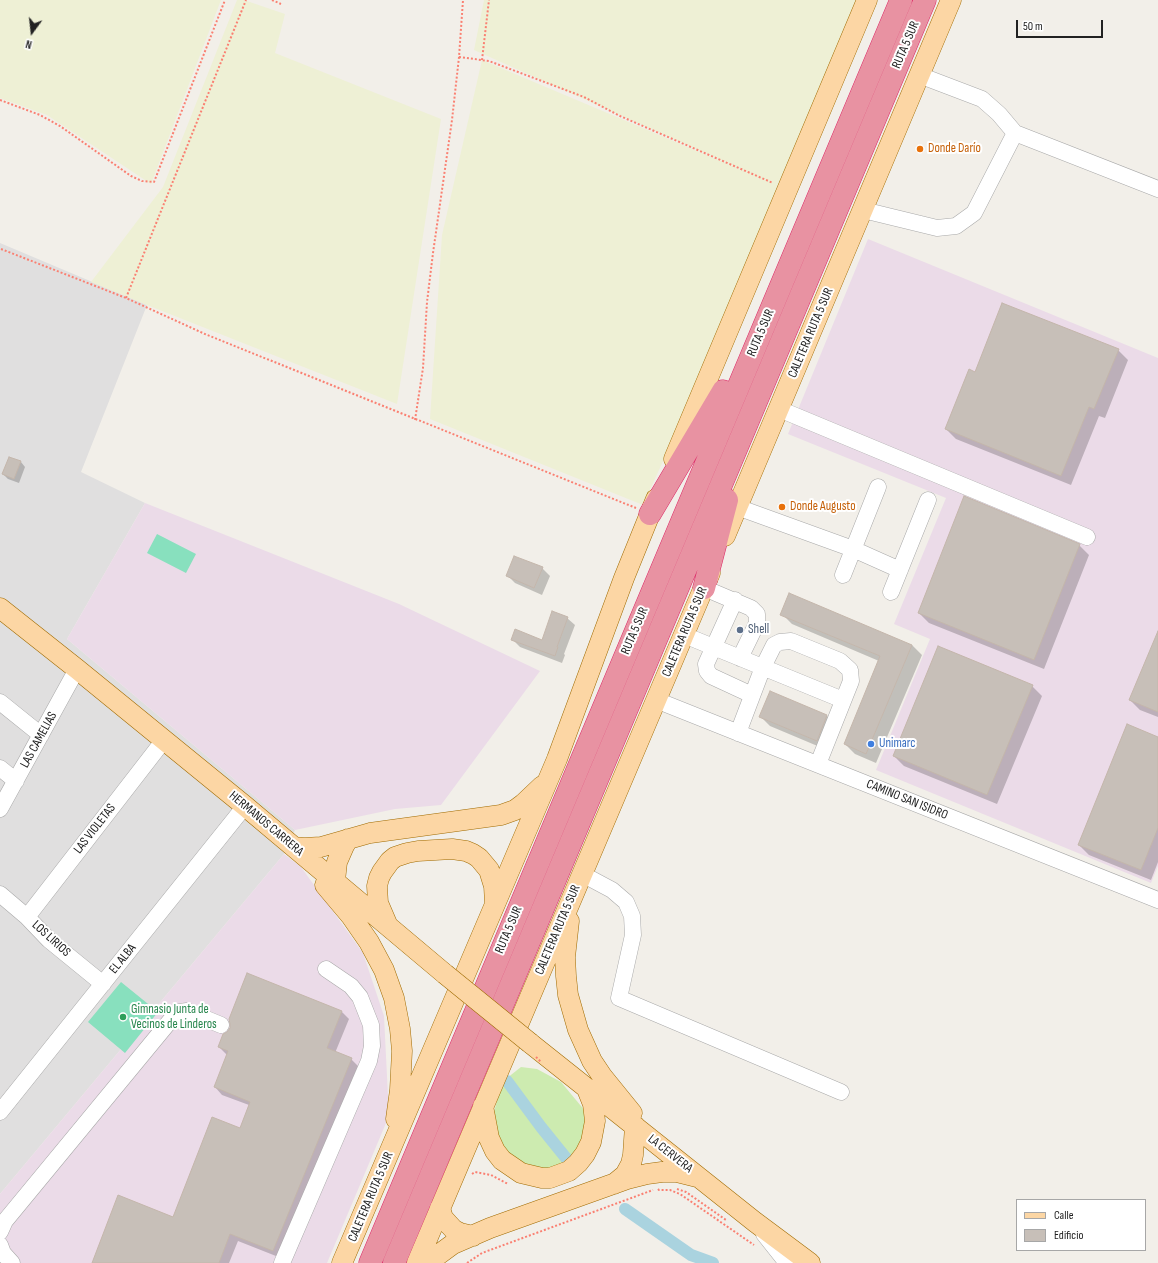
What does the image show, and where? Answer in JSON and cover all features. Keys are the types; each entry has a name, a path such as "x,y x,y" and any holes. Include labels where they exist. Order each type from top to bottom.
{"highway":[{"name":"RUTA 5 SUR","path":"370,1263 901,0"},
{"name":"RUTA 5 SUR","path":"394,1263 925,0"},
{"path":"650,514 717,402 781,284"},
{"path":"704,588 714,545 745,441 754,405"}],"main road":[{"name":"CALETERA RUTA 5 SUR","path":"342,1263 549,778 569,729 624,578 650,514 867,0"},
{"name":"CALETERA RUTA 5 SUR","path":"417,1263 704,588 951,0"},
{"name":"HERMANOS CARRERA","path":"0,608 245,806 445,974 530,1043"},
{"path":"294,847 321,847 370,832 501,815 515,810 523,804 540,789 549,778"},
{"path":"335,881 337,862 348,839"},
{"path":"294,847 362,930 384,970 394,998 400,1029 401,1072 397,1112 388,1155"},
{"path":"387,924 378,903 377,886 379,878 390,861 407,852 452,850 466,851 473,854 479,858 489,870 494,886 495,904"},
{"path":"580,880 569,920 565,957 568,995 572,1013 584,1046 602,1076 657,1144"},
{"name":"LA CERVERA","path":"530,1043 754,1222 810,1263"},
{"path":"483,1106 488,1138 502,1160 521,1173 542,1178 550,1178 569,1171 585,1154 591,1142 595,1121 593,1104 588,1089"},
{"path":"614,1184 625,1175 631,1164 633,1155 634,1126"},
{"path":"429,1263 453,1244 497,1225 614,1184 647,1174 662,1172 677,1172 700,1178"},
{"path":"440,1208 443,1218 454,1230 473,1236"}],"street":[{"path":"920,74 982,99 999,114 1015,133 1158,189"},
{"path":"863,210 937,228 956,226 974,212 1015,133"},
{"path":"779,410 1088,536"},
{"path":"843,575 878,487"},
{"path":"891,592 928,500"},
{"path":"737,507 854,549 900,570"},
{"path":"704,588 735,600 751,608 757,614 758,623 740,658"},
{"path":"735,600 706,664 706,671 711,676 752,695"},
{"path":"684,635 843,700"},
{"path":"738,733 763,667 774,645 780,642 791,641 840,661 850,670 851,681 818,764"},
{"name":"LAS CAMELIAS","path":"0,809 77,669"},
{"name":"CAMINO SAN ISIDRO","path":"656,700 1158,900"},
{"path":"0,702 41,735"},
{"name":"LAS VIOLETAS","path":"27,917 164,740"},
{"path":"0,768 16,781"},
{"name":"EL ALBA","path":"0,1112 245,806"},
{"path":"580,880 612,890 626,902 632,916 633,935 619,998 841,1092"},
{"name":"LOS LIRIOS","path":"0,894 27,917 49,940 103,984"},
{"path":"282,1263 369,1060 372,1046 371,1025 367,1011 360,997 351,986 326,969"},
{"path":"0,1232 6,1221 174,1016 180,1012 188,1011 221,1025"},
{"path":"754,1222 787,1263"},
{"path":"0,1245 3,1253 12,1263"}],"path":[{"path":"0,100 52,121 131,176 142,181 154,182 225,0"},
{"path":"126,298 246,0"},
{"path":"272,0 281,4"},
{"path":"415,420 423,368 433,253 452,120 459,57 463,0"},
{"path":"482,60 490,0"},
{"path":"459,57 498,64 584,97 620,116 787,189"},
{"path":"1,249 126,298 204,334 650,514"},
{"path":"467,1263 482,1253 658,1188 672,1187"}],"shaded area":[{"path":"868,239 1158,358 1158,866 1151,883 876,770 930,639 894,624 946,498 788,434"},
{"path":"0,243 147,305 81,472 145,503 67,639 295,830 284,854 0,1194"},
{"path":"145,503 399,604 540,671 441,805 395,809 295,830 67,639"},
{"path":"284,854 301,867 363,953 384,1016 389,1116 327,1263 0,1263 0,1194"}],"green space":[{"path":"0,0 221,0 151,184 47,115 0,98"},
{"path":"237,0 244,0 285,14 275,53 441,119 397,404 91,282 163,187"},
{"path":"484,0 856,0 787,189 643,505 430,419 442,235 482,60 754,175 474,50"},
{"path":"157,534 196,554 186,573 147,553"},
{"name":"Gimnasio Junta de Vecinos de Linderos","path":"121,982 158,1012 125,1053 88,1022"},
{"path":"521,1067 537,1069 561,1082 586,1112 588,1145 552,1173 507,1158 496,1140 494,1112 502,1082"}],"building":[{"path":"1002,303 1119,349 1094,409 1089,407 1061,476 945,429 969,369 975,372"},
{"path":"9,457 21,461 14,479 2,474"},
{"path":"964,496 1080,544 1034,660 918,613"},
{"path":"514,556 543,567 534,588 506,576"},
{"path":"789,593 912,645 866,754 844,744 880,656 780,615"},
{"path":"552,611 568,617 555,656 511,640 515,629 542,640"},
{"path":"1158,631 1158,712 1129,700"},
{"path":"938,646 1033,685 987,795 893,756"},
{"path":"770,691 827,715 817,741 759,717"},
{"path":"1127,724 1158,737 1158,828 1141,870 1078,845"},
{"path":"247,973 342,1011 327,1048 352,1058 273,1251 230,1234 219,1263 92,1263 118,1195 173,1217 212,1117 240,1128 250,1102 214,1087 228,1051 218,1047 223,1034 230,1028 229,1019"}],"waterway":[{"path":"507,1081 570,1163"},
{"path":"625,1209 691,1255 713,1263"}],"place":[{"name":"Donde Darío","path":"920,149"},
{"name":"Donde Augusto","path":"782,507"},
{"name":"Shell","path":"740,630"},
{"name":"Unimarc","path":"871,744"},
{"name":"Gimnasio Junta de Vecinos de Linderos","path":"123,1017"}]}
